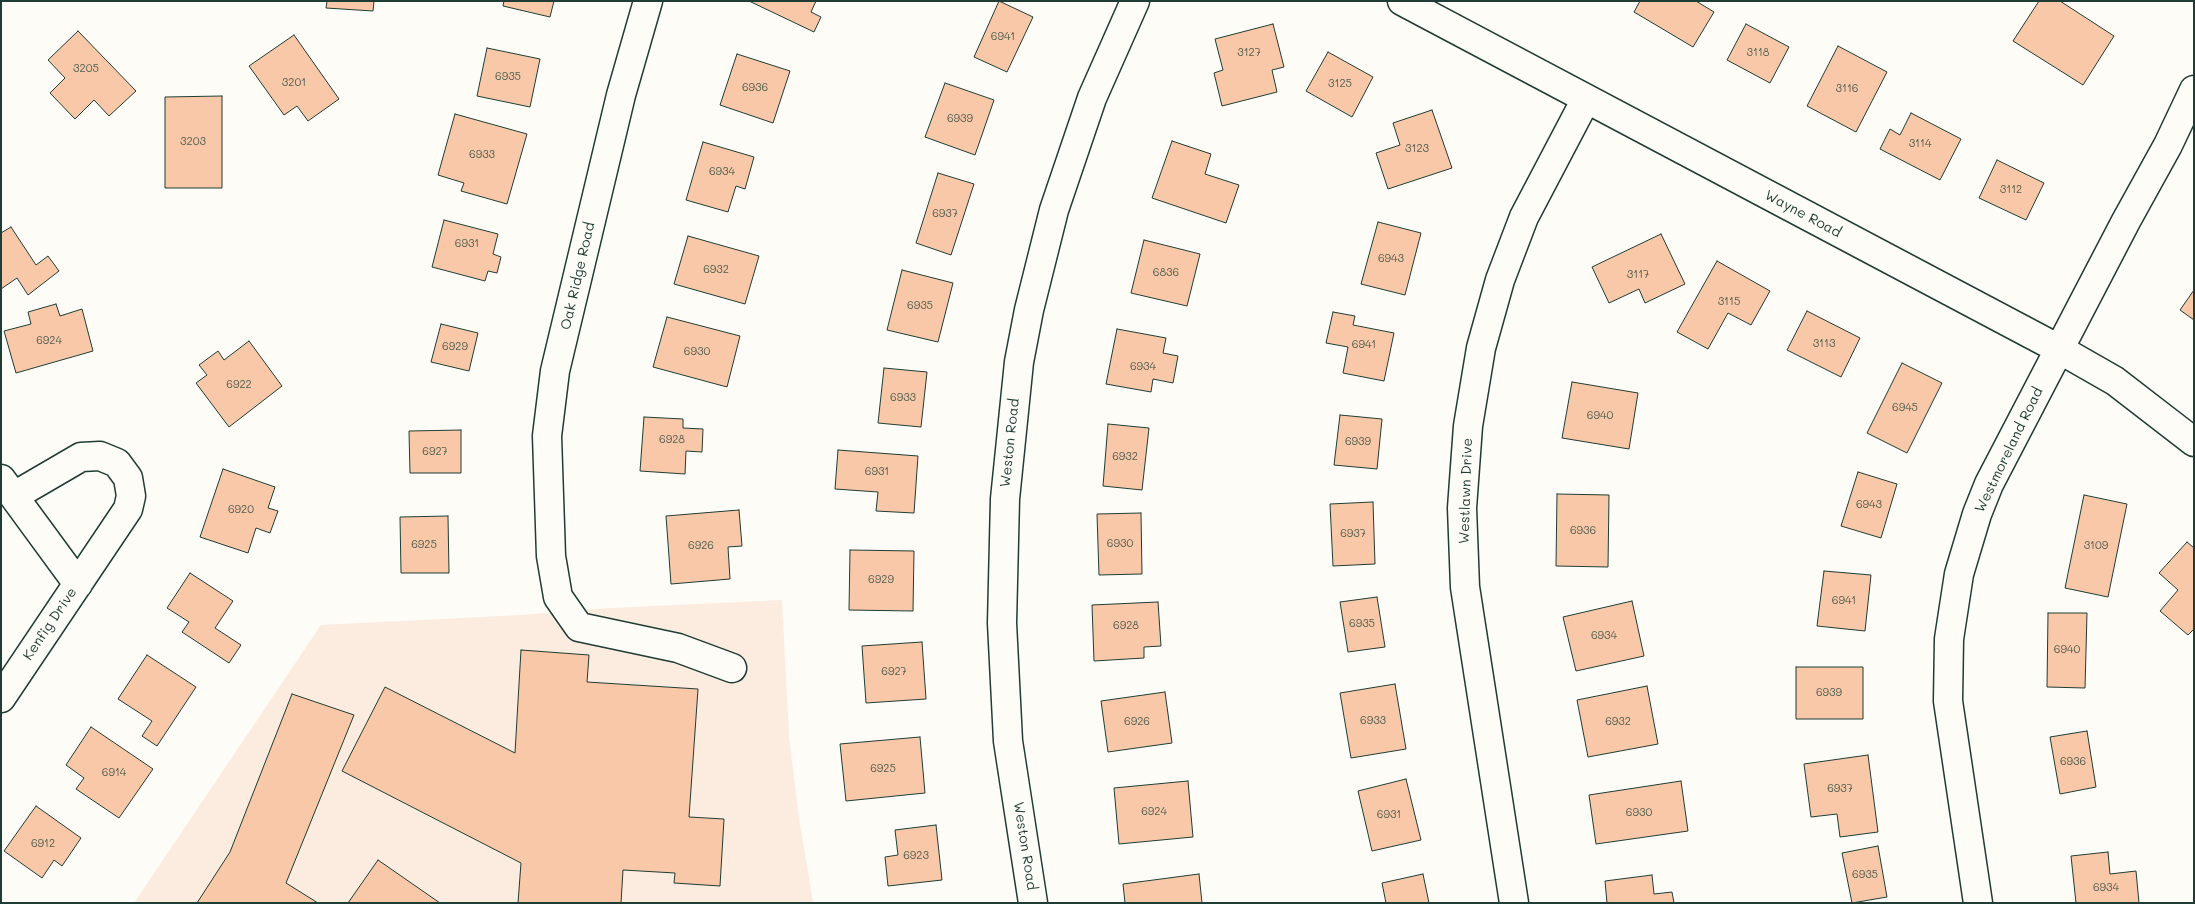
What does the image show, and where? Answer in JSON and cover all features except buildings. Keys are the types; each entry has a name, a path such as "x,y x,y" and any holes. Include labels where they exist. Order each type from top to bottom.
{"street":[{"name":"Oak Ridge Road","path":"648,1 620,95 555,371 547,436 551,556 558,597 579,627 678,648 732,668"},
{"name":"Weston Road","path":"1033,903 1008,741 1002,623 1005,499 1019,362 1029,310 1054,210 1092,98 1135,1"},
{"name":"Wayne Road","path":"1402,1 2059,349 2115,381 2194,442"},
{"name":"Westmoreland Road","path":"1978,903 1948,700 1950,639 1959,574 1977,514 1989,484 2168,145 2194,90"},
{"name":"Westlawn Drive","path":"1514,903 1465,587 1462,508 1468,426 1481,348 1500,280 1524,218 1586,99"},
{"path":"7,487 81,457 100,456 117,463 128,478 131,496 128,509 78,584"},
{"name":"Kenfig Drive","path":"1,698 78,584 7,487"}],"shaded area":[{"path":"782,600 789,737 799,818 813,903 134,903 321,625"}]}
